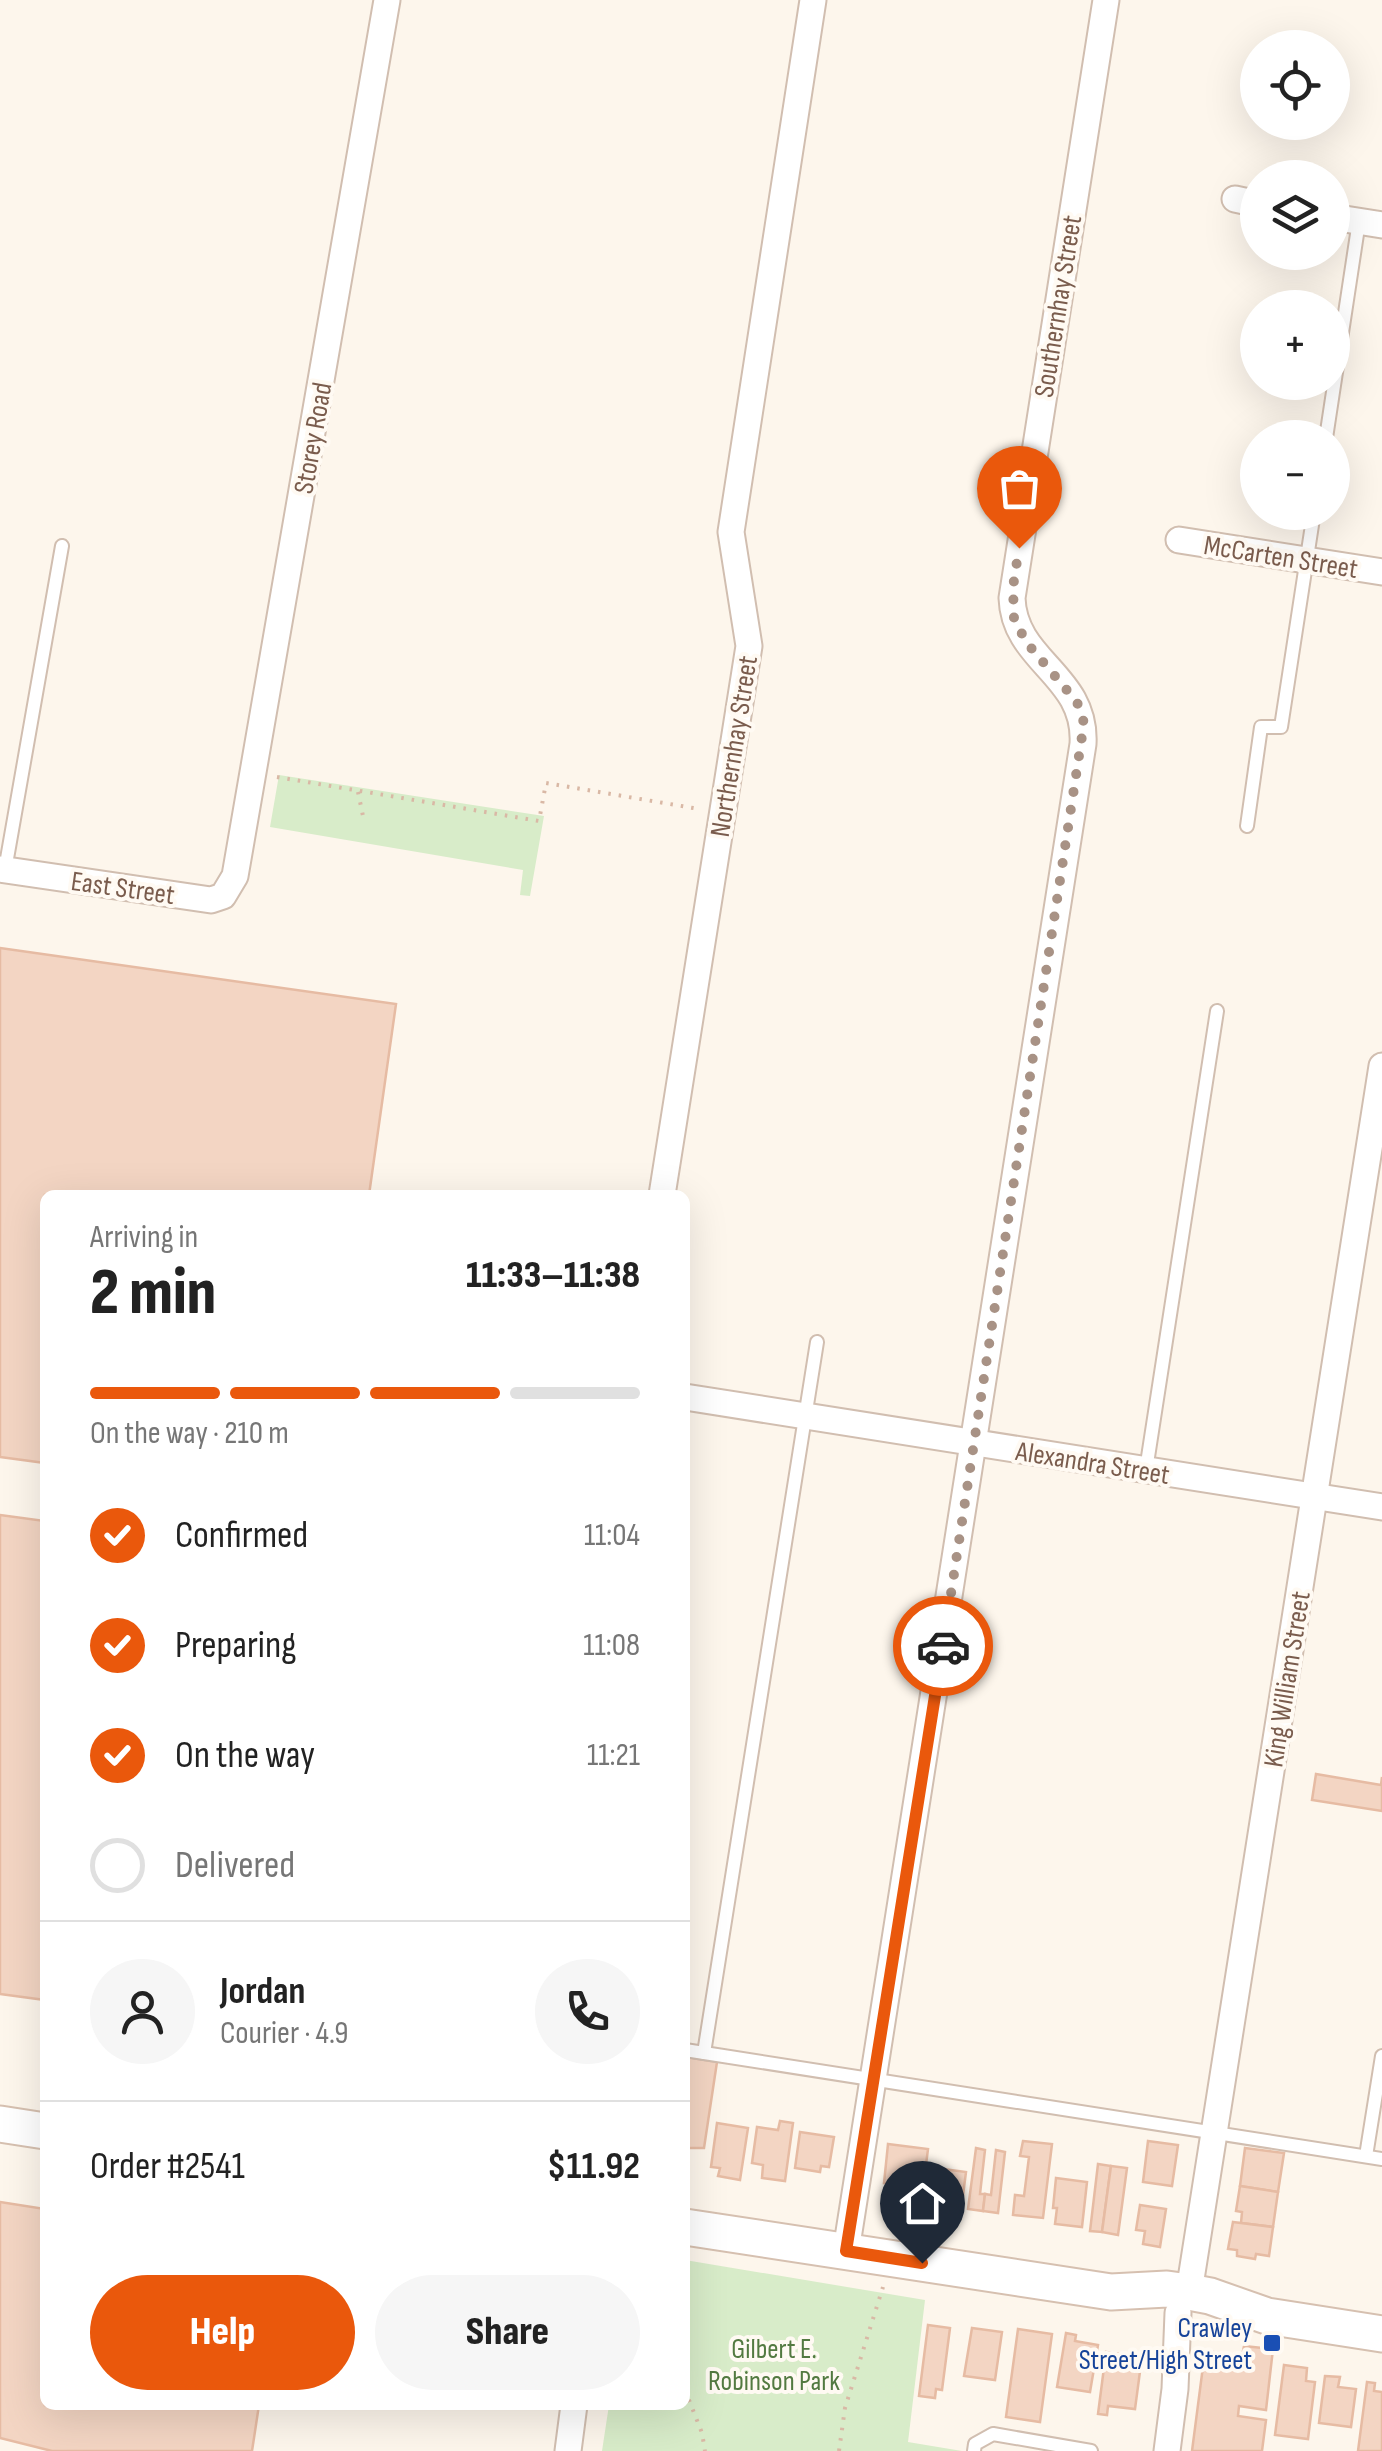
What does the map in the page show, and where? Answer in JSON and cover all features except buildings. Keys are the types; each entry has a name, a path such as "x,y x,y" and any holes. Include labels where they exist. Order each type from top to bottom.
{"main road":[{"path":"0,2124 40,2130"},
{"path":"690,2227 1111,2292 1167,2289 1188,2307 1210,2296 1267,2316 1382,2334"}],"street":[{"name":"Storey Road","path":"234,876 386,0"},
{"name":"Northernhay Street","path":"663,1190 750,646 730,532 813,0"},
{"name":"Southernhay Street","path":"846,2251 1083,744 1084,723 1077,702 1026,642 1014,618 1012,598 1106,0"},
{"name":"McCarten Street","path":"1180,540 1382,572"},
{"name":"East Street","path":"2,870 210,900 223,896 234,876"},
{"name":"King William Street","path":"1167,2451 1382,1066"},
{"name":"Alexandra Street","path":"690,1398 1382,1507"},
{"path":"568,2451 573,2410"}],"lane":[{"path":"1330,420 1371,223"},
{"path":"1247,826 1261,726 1281,727 1311,530"},
{"path":"2,870 62,546"},
{"path":"1146,1470 1217,1011"},
{"path":"704,2053 817,1342"},
{"path":"690,2051 1382,2159"},
{"path":"1366,2156 1382,2056"},
{"path":"974,2451 975,2444 993,2434 1092,2451"}],"path":[{"path":"274,776 539,821 546,783 723,813"},
{"path":"358,792 363,816"},
{"path":"839,2451 845,2408 883,2287"},
{"path":"690,2403 705,2451"}],"green space":[{"path":"279,775 544,816 530,896 520,895 523,870 270,827"},
{"name":"Gilbert E. Robinson Park","path":"690,2261 925,2300 908,2442 962,2451 602,2451 608,2410 690,2410"}],"way so far":[{"path":"943,1646 1084,723 1077,702 1026,642 1014,618 1013,587 1019,548"}],"place":[{"name":"Crawley Street/High Street","path":"1272,2343"}],"route":[{"path":"922,2263 846,2251 943,1646"}]}
